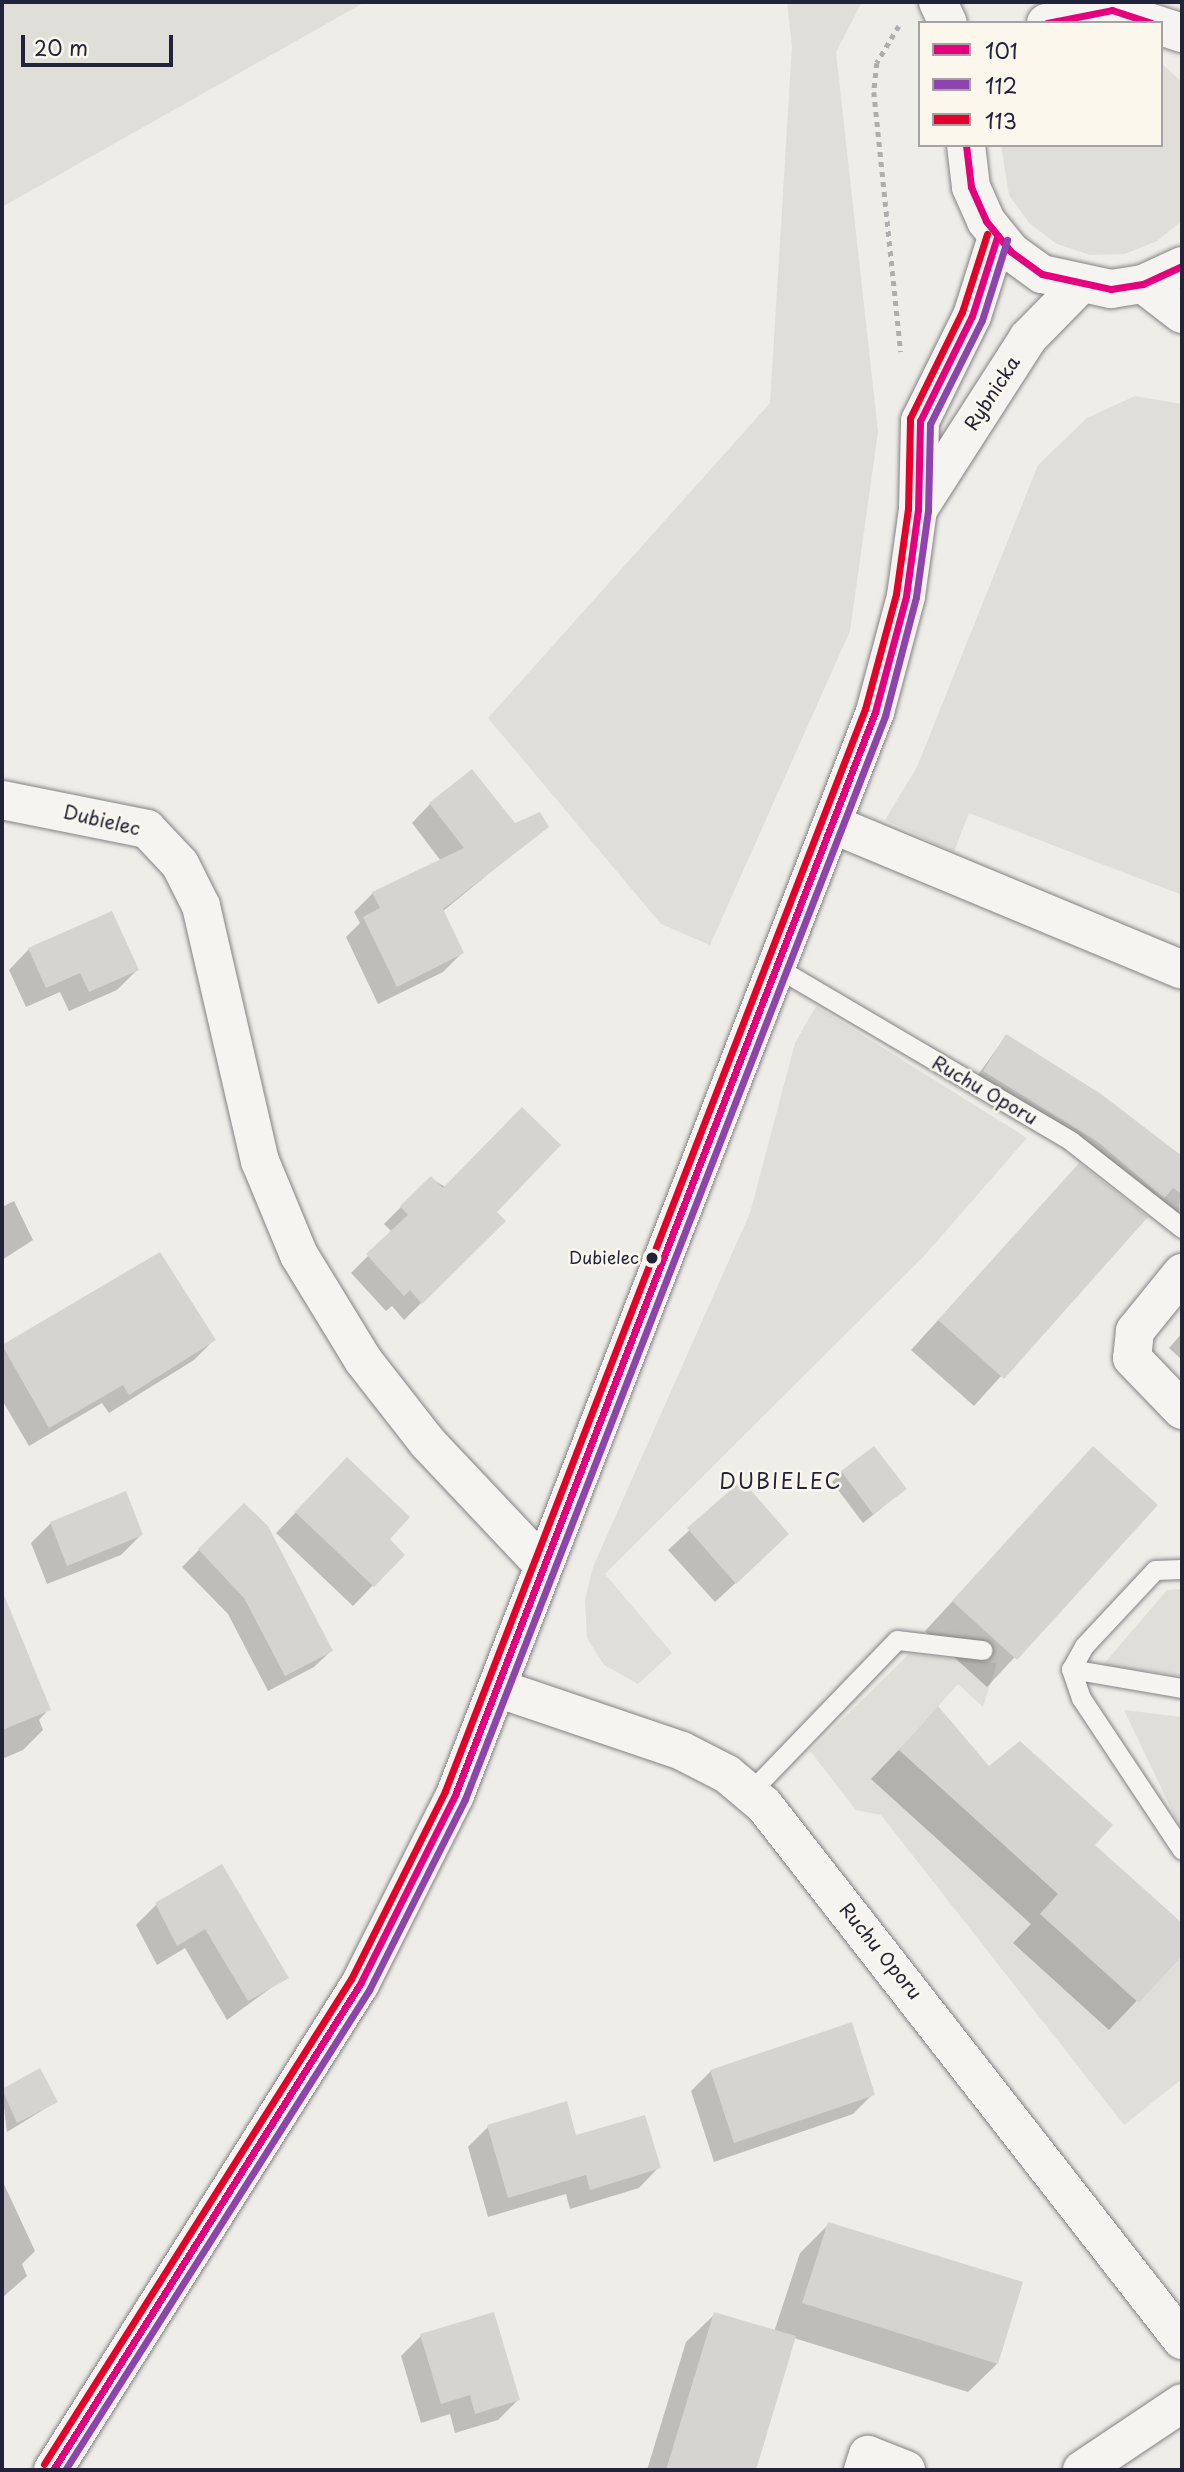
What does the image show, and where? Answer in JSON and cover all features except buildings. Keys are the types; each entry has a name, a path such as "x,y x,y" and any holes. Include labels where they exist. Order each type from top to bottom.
{"street":[{"path":"938,2 947,21"},
{"path":"1050,14 1134,7 1160,21"},
{"path":"1163,23 1182,33"},
{"path":"966,147 971,187 996,237 1025,264 1078,287 1143,284 1182,266"},
{"name":"Rybnicka","path":"53,2470 360,1983 455,1795 888,675 918,510 920,421 972,316 996,237"},
{"path":"1143,284 1182,314"},
{"name":"Rybnicka","path":"918,510 1028,338 1078,287"},
{"name":"Dubielec","path":"2,800 147,829 180,864 201,906 260,1161 299,1255 363,1360 427,1442 543,1565"},
{"path":"832,824 1182,970"},
{"path":"1182,1273 1135,1331 1132,1358 1182,1410"},
{"name":"Ruchu Oporu","path":"498,1688 645,1736 727,1774 750,1792 1170,2297 1182,2340"},
{"path":"1082,2470 1182,2403"},
{"path":"863,2470 868,2455 906,2470"}],"lane":[{"name":"Ruchu Oporu","path":"776,967 1071,1141 1182,1228"},
{"path":"1071,1670 1084,1646 1155,1570 1182,1569"},
{"path":"750,1792 897,1640 982,1650"},
{"path":"1071,1670 1182,1688"},
{"path":"1071,1670 1088,1710 1182,1850"}],"path":[{"path":"902,365 874,92 880,53 903,22"}],"shaded area":[{"path":"2,2 365,2 2,207"},
{"path":"787,2 862,2 836,52 878,432 850,631 710,945 661,924 488,718 770,403 792,47"},
{"path":"1163,65 1182,82 1182,221 1157,241 1125,254 1090,255 1057,244 1029,223 1009,195 1001,147 1163,147"},
{"path":"1135,396 1182,404 1182,895 969,813 954,852 885,820 917,767 1038,465 1087,418"},
{"path":"816,1006 1027,1138 925,1255 605,1574 672,1653 638,1684 604,1665 587,1638 585,1600 593,1567 750,1213 795,1043"},
{"path":"1182,1589 1182,1676 1103,1665 1167,1590"},
{"path":"909,1654 997,1663 983,1707 958,1684 899,1750 1059,1893 1040,1914 1139,2003 1182,1956 1182,2079 1124,2125 881,1815 856,1810 810,1751"},
{"path":"1124,1710 1182,1717 1182,1826 1179,1825"}],"transit line":[{"name":"101","path":"1057,21 1112,10 1145,21"},
{"name":"101","path":"966,147 971,187 986,221 1010,251 1042,274 1111,289 1143,284 1182,266"},
{"name":"113","path":"44,2464 351,1979 445,1791 865,709 896,594 908,509 910,418 962,312 987,234"},
{"name":"101","path":"53,2470 360,1984 455,1795 875,712 906,596 918,510 920,421 972,316 997,237"},
{"name":"112","path":"65,2470 369,1990 465,1799 885,716 916,597 928,511 930,424 982,320 1007,240"}],"place":[{"name":"Dubielec","path":"652,1258"}],"district":[{"name":"DUBIELEC","path":"781,1480"}]}
